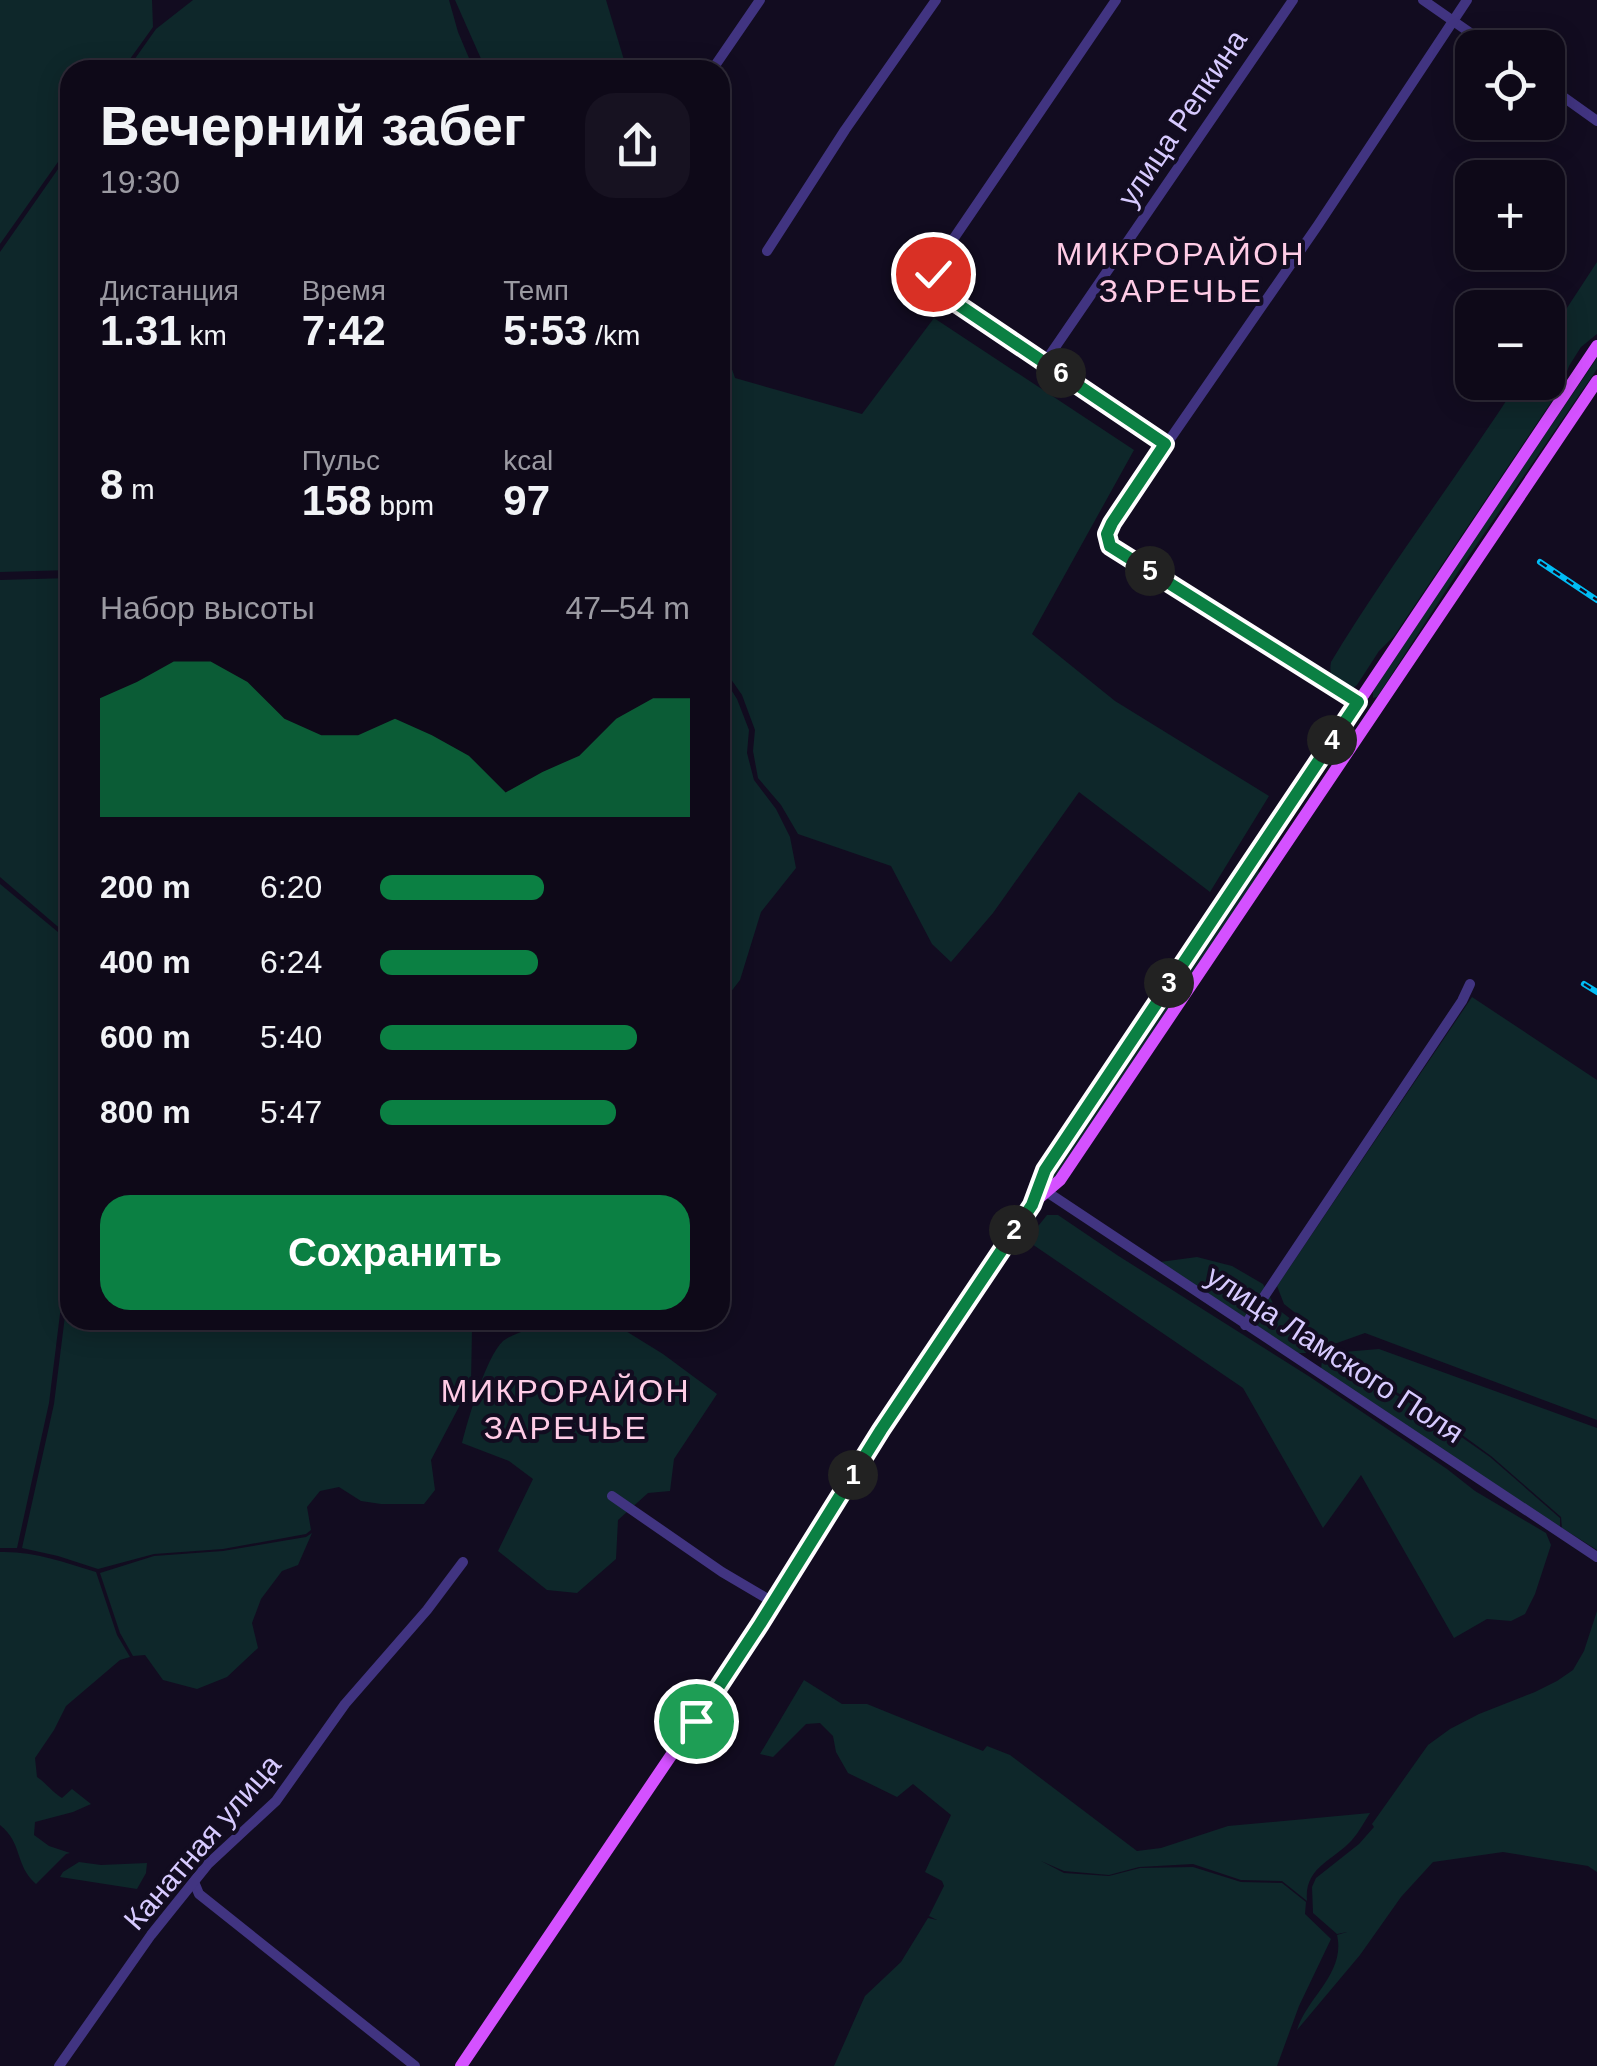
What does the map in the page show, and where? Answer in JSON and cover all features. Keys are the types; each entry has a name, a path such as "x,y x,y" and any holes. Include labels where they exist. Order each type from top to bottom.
{"main road":[{"path":"461,2066 774,1602 881,1430 1032,1205 1045,1170 1597,346"},
{"path":"1032,1205 1060,1180 1597,382"},
{"path":"1357,704 1372,716"},
{"path":"1264,841 1282,852"}],"street":[{"path":"719,60 760,0"},
{"path":"766,251 936,0"},
{"path":"1116,0 938,263 932,282 941,293 1165,444"},
{"name":"улица Репкина","path":"1045,362 1294,0"},
{"path":"1423,0 1467,30"},
{"path":"1357,704 1110,546 1107,534 1467,0"},
{"path":"1565,98 1597,121"},
{"path":"1245,1325 1470,984"},
{"name":"улица Ламского Поля","path":"1047,1192 1597,1557"},
{"path":"612,1496 722,1572 774,1602"},
{"name":"Канатная улица","path":"59,2066 208,1864 276,1801 345,1704 462,1562"},
{"path":"194,1882 199,1894 416,2066"}],"green space":[{"path":"0,0 152,0 153,27 129,60 60,60 60,159 0,244"},
{"path":"193,0 449,0 470,60 134,60 156,29"},
{"path":"455,0 606,0 624,60 482,60"},
{"path":"60,166 60,570 0,572 0,252"},
{"path":"1597,262 1597,334 1581,347 1565,377 1565,311"},
{"path":"934,318 1134,450 1032,634 1115,701 1269,796 1210,892 1079,792 993,913 951,962 932,944 891,866 798,834 781,805 758,778 753,751 755,730 742,695 730,678 730,363 735,378 862,414"},
{"path":"1597,358 1597,369 1373,698 1373,691"},
{"path":"1506,400 1553,400 1394,636 1357,685 1352,689 1341,686 1334,681 1331,662"},
{"path":"60,578 60,928 0,877 0,580"},
{"path":"730,688 749,730 747,753 754,780 776,809 790,837 796,868 761,912 740,980 730,993"},
{"path":"1258,868 1259,874 1053,1180 1049,1178 1252,872"},
{"path":"0,884 60,934 60,1314 49,1403 17,1548 0,1548"},
{"path":"1472,997 1597,1080 1597,1420 1365,1333 1323,1348 1298,1315 1284,1304 1277,1286"},
{"path":"1047,1215 1058,1215 1310,1377 1475,1491 1546,1533 1551,1545 1525,1614 1511,1621 1487,1619 1454,1638 1361,1475 1323,1528 1243,1388 1032,1244 1031,1235"},
{"path":"1197,1257 1232,1266 1263,1284 1275,1307 1313,1342 1310,1353 1298,1353 1160,1262"},
{"path":"63,1330 472,1330 471,1384 431,1460 435,1490 424,1504 361,1501 339,1487 320,1491 307,1507 311,1530 306,1534 223,1549 154,1554 98,1569 22,1548 54,1404"},
{"path":"528,1330 624,1330 717,1394 674,1459 670,1491 648,1493 618,1520 616,1559 577,1593 547,1590 498,1551 533,1479 509,1461 462,1443 490,1360 507,1338"},
{"path":"1379,1349 1597,1428 1597,1550 1562,1528 1561,1517 1491,1456 1432,1413 1369,1376 1350,1376 1323,1359 1343,1352"},
{"path":"1322,1361 1350,1378 1368,1378 1490,1457 1560,1518 1560,1528 1321,1369"},
{"path":"312,1533 298,1565 282,1571 261,1599 252,1623 258,1648 227,1677 197,1689 163,1680 145,1655 133,1656 120,1633 100,1573 154,1556 223,1551"},
{"path":"0,1552 36,1555 96,1572 117,1635 130,1657 120,1660 66,1706 35,1758 37,1777 55,1793 62,1798 72,1789 91,1804 35,1822 34,1835 49,1846 70,1853 36,1884 0,1825"},
{"path":"1597,1611 1597,1872 1588,1866 1503,1852 1433,1862 1297,2030 1331,1973 1338,1949 1337,1935 1347,1932 1337,1934 1313,1913 1312,1887 1316,1878 1374,1827 1372,1824 1428,1745 1479,1714 1535,1692 1573,1670 1584,1651"},
{"path":"804,1680 842,1704 867,1704 983,1751 987,1746 1010,1755 1137,1851 1161,1848 1228,1826 1370,1813 1352,1840 1315,1872 1307,1889 1307,1901 1282,1881 1241,1880 1193,1864 1139,1867 1109,1875 1064,1871 1041,1861 1064,1873 1109,1876 1140,1868 1193,1867 1241,1882 1282,1883 1306,1902 1305,1914 1331,1939 1299,2006 1277,2066 834,2066 865,1996 901,1962 928,1918 937,1920 929,1916 944,1886 925,1872 951,1815 913,1784 897,1797 848,1773 836,1752 833,1736 820,1723 806,1724 773,1757 760,1754"},
{"path":"79,1862 147,1863 137,1889 60,1877"}],"railway":[{"path":"1540,562 1597,600"},
{"path":"1584,984 1597,992"}],"district":[{"name":"МИКРОРАЙОН ЗАРЕЧЬЕ","path":"1181,272"},
{"name":"МИКРОРАЙОН ЗАРЕЧЬЕ","path":"566,1410"}],"route":[{"path":"696,1721 881,1430 1032,1205 1045,1170 1358,702 1110,546 1107,534 1112,523 1165,444 941,293 932,282 933,274"}]}
